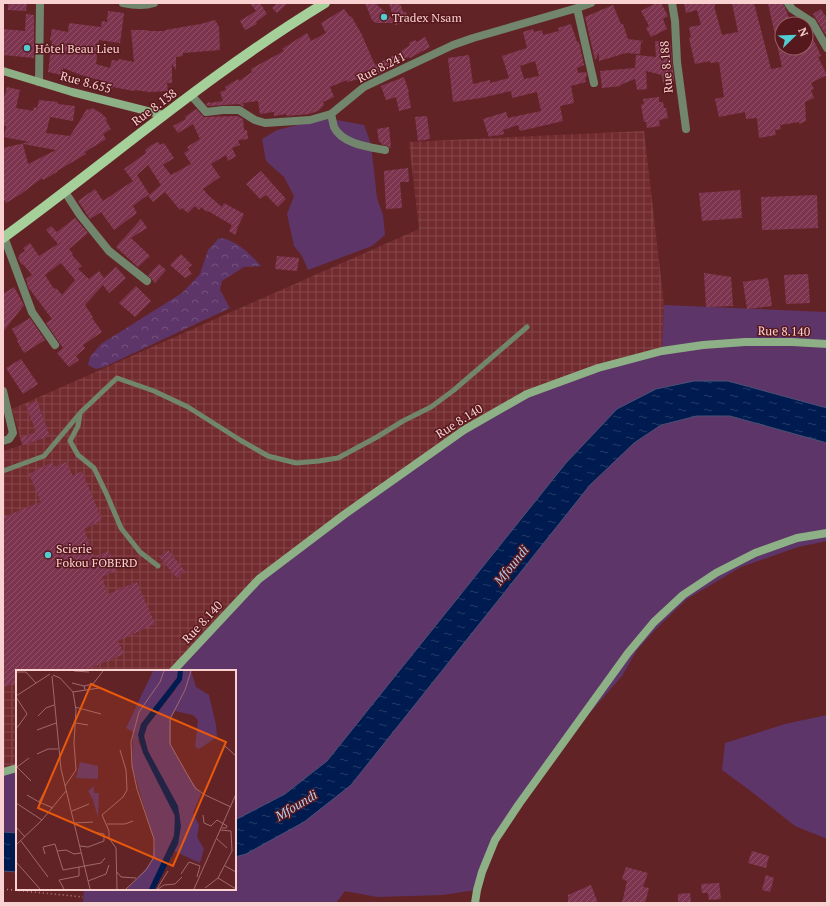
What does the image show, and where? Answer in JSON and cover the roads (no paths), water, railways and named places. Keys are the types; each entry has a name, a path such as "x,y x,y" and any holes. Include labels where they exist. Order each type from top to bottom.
{"main road":[{"name":"Rue 8.138","path":"3,238 65,192 163,115 276,34 325,3"},
{"name":"Rue 8.655","path":"3,70 72,92 163,115"},
{"name":"Rue 8.140","path":"174,670 258,579 345,514 464,430 527,394 598,368 662,351 745,342 827,344"},
{"path":"475,903 482,872 495,840 519,804 628,653 654,622 683,595 716,573 755,553 797,538 827,533"},
{"path":"3,772 16,768"}],"street":[{"path":"40,3 40,82"},
{"path":"123,3 130,5 154,3"},
{"name":"Rue 8.241","path":"191,95 206,112 239,110 255,120 265,123 310,120 331,114 364,87 453,46 473,38 591,3"},
{"name":"Rue 8.188","path":"672,3 675,21 677,62 686,129"},
{"path":"788,3 792,9 812,22 827,48"},
{"path":"577,8 594,83"},
{"path":"331,114 335,128 343,137 361,145 385,150"},
{"path":"65,192 80,215 109,251 147,281"},
{"path":"3,238 32,312 55,345"},
{"path":"3,391 14,433 9,440 3,441"}],"lane":[{"path":"3,472 44,456 80,412 117,378 154,391 188,407 268,456 296,463 319,462 338,458 431,407 454,390 528,327"},
{"path":"80,412 78,426 70,441 78,455 94,468 121,528 140,552 158,566"}],"water":[{"name":"Mfoundi","path":"694,381 728,381 827,408 827,443 730,416 697,416 661,425 634,443 590,485 351,785 304,822 246,854 236,857 236,819 285,794 327,761 566,463 617,409 656,389"},
{"path":"3,832 16,833 16,872 3,871"}],"place":[{"name":"Tradex Nsam","path":"384,17"},
{"name":"Hôtel Beau Lieu","path":"27,48"},
{"name":"Scierie Fokou FOBERD","path":"48,555"}]}
